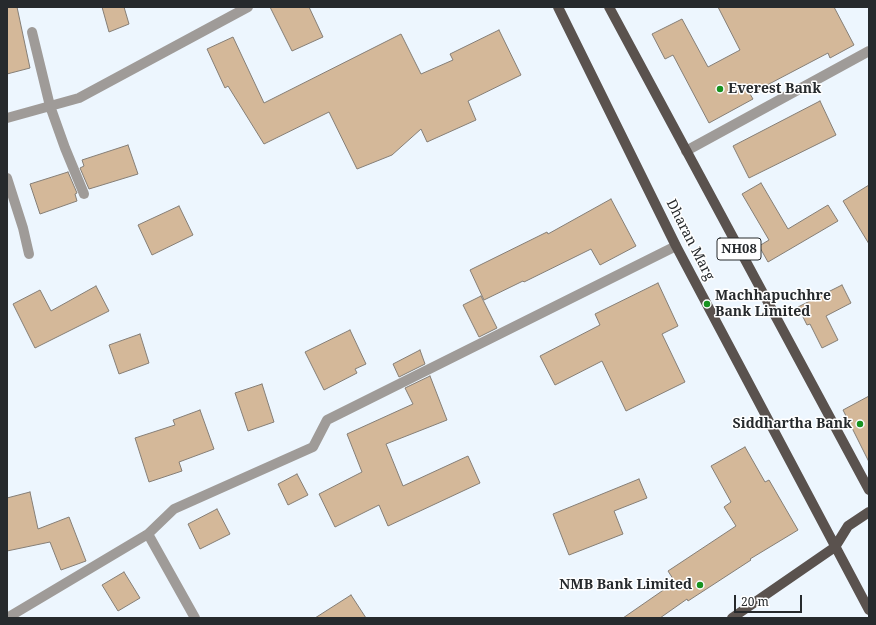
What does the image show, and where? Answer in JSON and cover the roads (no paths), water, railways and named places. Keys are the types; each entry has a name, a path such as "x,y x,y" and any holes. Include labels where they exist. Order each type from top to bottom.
{"main road":[{"name":"Dharan Marg","path":"558,7 676,246 869,610"},
{"name":"NH08","path":"609,7 869,490"},
{"path":"732,618 835,547 848,526 869,512"}],"street":[{"path":"7,118 79,98 248,7"},
{"path":"32,32 50,106 84,194"},
{"path":"686,151 869,51"},
{"path":"7,178 30,254"},
{"path":"7,618 148,534 174,509 313,447 327,420 676,246"},
{"path":"148,534 195,618"}],"place":[{"name":"Everest Bank","path":"720,89"},
{"name":"Machhapuchhre Bank Limited","path":"707,304"},
{"name":"Siddhartha Bank","path":"860,424"},
{"name":"NMB Bank Limited","path":"700,585"}]}
